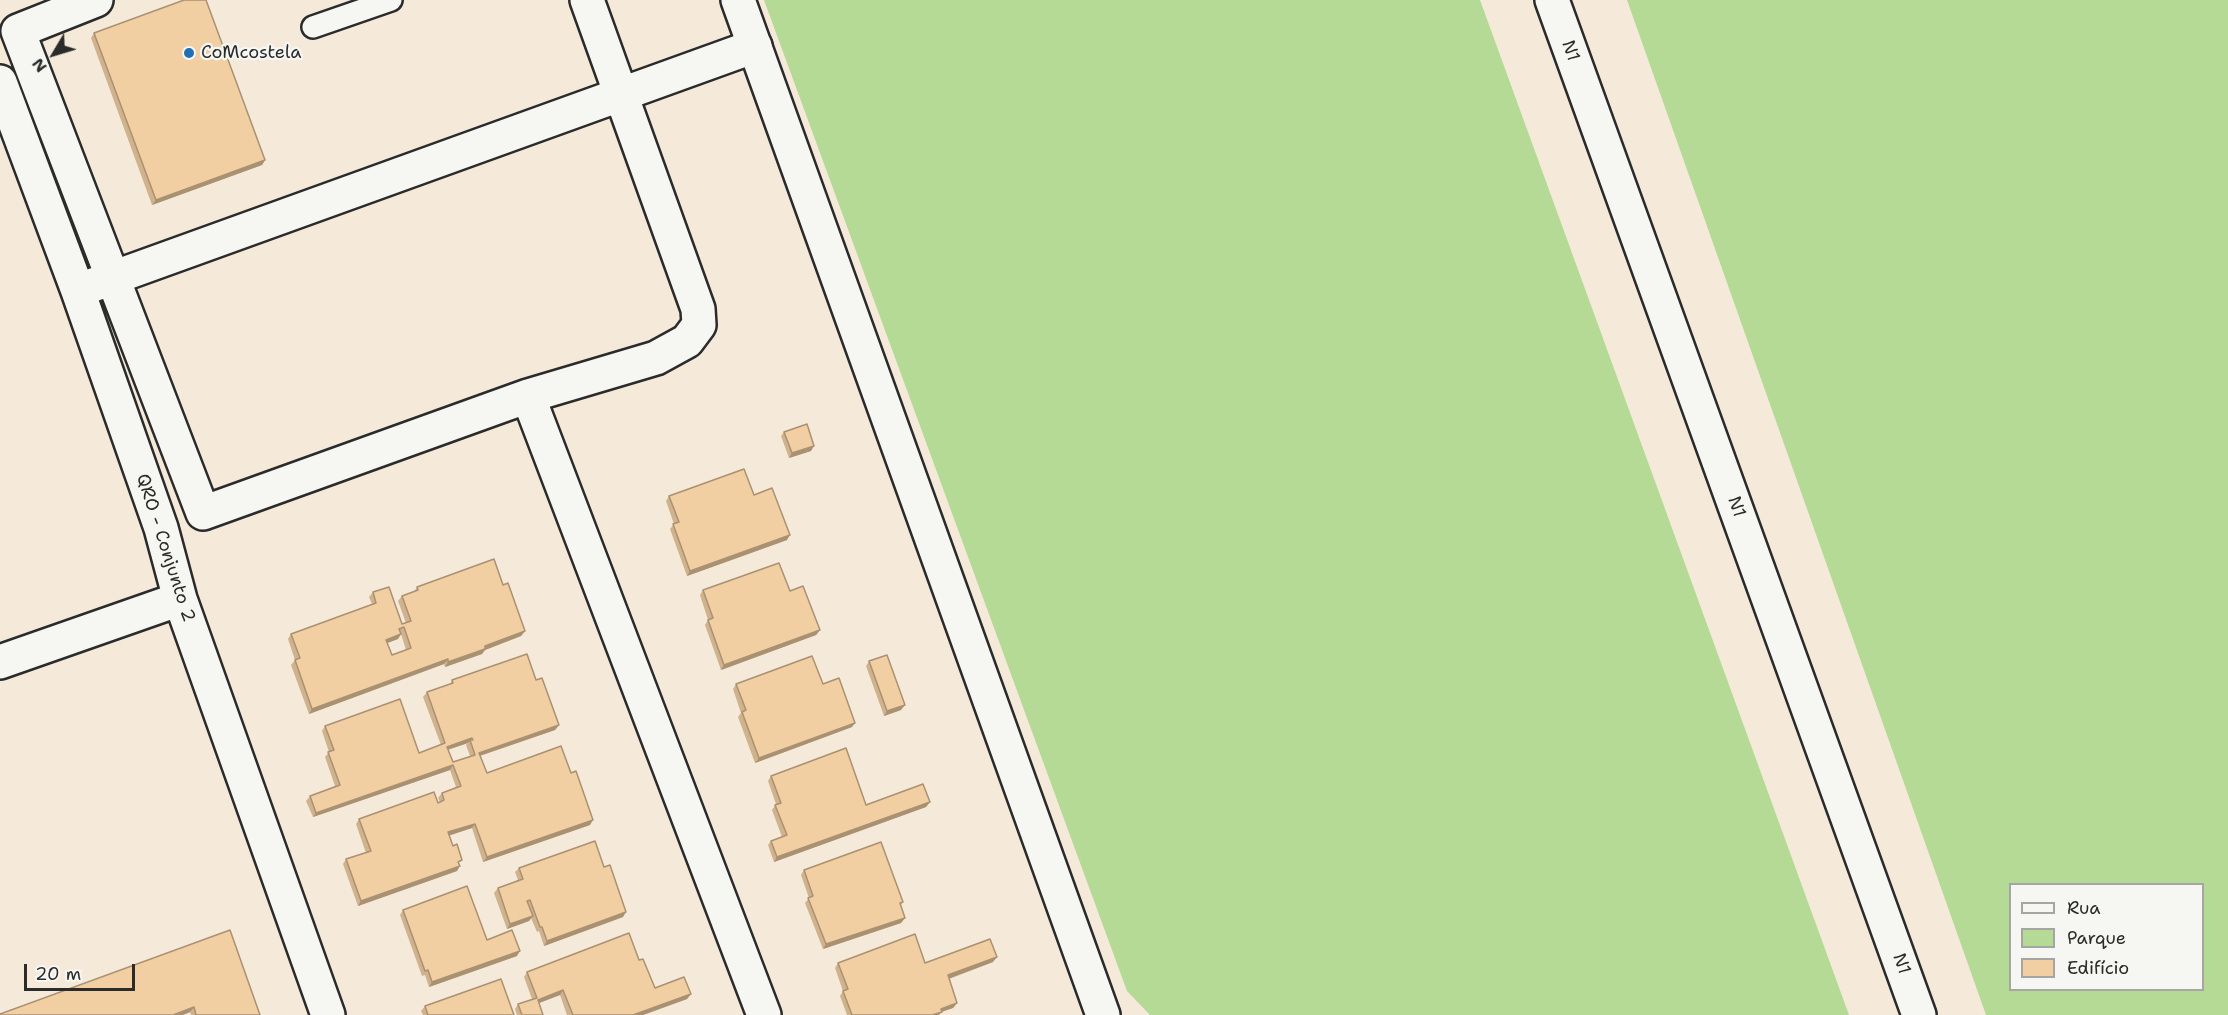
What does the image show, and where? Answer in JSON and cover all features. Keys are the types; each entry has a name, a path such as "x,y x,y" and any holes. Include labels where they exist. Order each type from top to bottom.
{"main road":[{"path":"96,0 18,31 203,513 528,396 656,358 687,341 699,325 698,309 586,0"},
{"path":"738,0 1103,1015"},
{"name":"N1","path":"1552,1 1919,1015"},
{"path":"78,291 755,46"},
{"name":"QRO - Conjunto 2","path":"0,82 78,291 161,528 180,599 328,1015"},
{"path":"528,396 764,1015"},
{"path":"0,662 180,599"}],"lane":[{"path":"313,27 391,0"}],"green space":[{"path":"764,0 1480,0 1849,1015 1150,1015 1127,991"},
{"path":"1627,0 2228,0 2228,1015 1986,1015"}],"building":[{"path":"184,0 206,0 265,160 156,200 94,33"},
{"path":"807,424 814,446 792,453 784,432"},
{"path":"744,469 754,495 772,488 790,535 690,571 673,524 679,522 669,496"},
{"path":"494,559 503,585 508,583 525,631 485,646 485,649 448,662 448,659 312,709 295,660 300,658 291,634 376,603 373,592 389,587 402,624 411,621 402,596 418,590 417,587","holes":["404,627 411,648 392,655 386,640 401,634 399,629"]},
{"path":"779,563 790,591 803,586 820,630 724,665 708,620 713,618 703,590"},
{"path":"527,654 536,680 542,678 559,725 479,753 487,773 561,746 571,773 576,771 593,820 487,857 475,824 448,832 453,846 457,844 462,860 458,862 460,866 361,901 346,859 371,851 359,819 434,792 438,803 444,800 442,793 461,786 453,765 316,813 310,796 340,785 328,752 334,750 325,726 400,699 419,753 445,743 427,692 453,683 452,680","holes":["472,738 473,740 470,740 475,755 453,762 447,747"]},
{"path":"887,655 905,705 887,711 869,661"},
{"path":"812,656 823,684 839,678 855,723 759,758 742,712 746,710 736,684"},
{"path":"846,748 866,805 923,784 930,802 777,857 771,841 787,835 775,805 781,803 771,776"},
{"path":"595,841 604,867 610,865 626,912 547,941 530,900 527,901 533,916 510,924 498,888 523,879 519,868"},
{"path":"881,842 903,902 900,903 905,918 826,944 808,898 813,896 804,870"},
{"path":"467,886 487,940 512,930 520,951 432,982 428,970 425,971 403,910"},
{"path":"230,930 260,1015 196,1015 194,1007 173,1015 0,1015 0,1014"},
{"path":"629,933 639,960 643,959 655,988 684,977 691,994 633,1015 573,1015 563,990 538,1000 543,1015 522,1015 518,1004 537,998 527,972"},
{"path":"915,934 925,963 990,939 997,957 948,975 957,1003 941,1009 942,1012 932,1015 852,1015 843,991 848,989 838,963"},
{"path":"501,979 514,1015 428,1015 425,1006"}],"place":[{"name":"CoMcostela","path":"189,53"}]}
